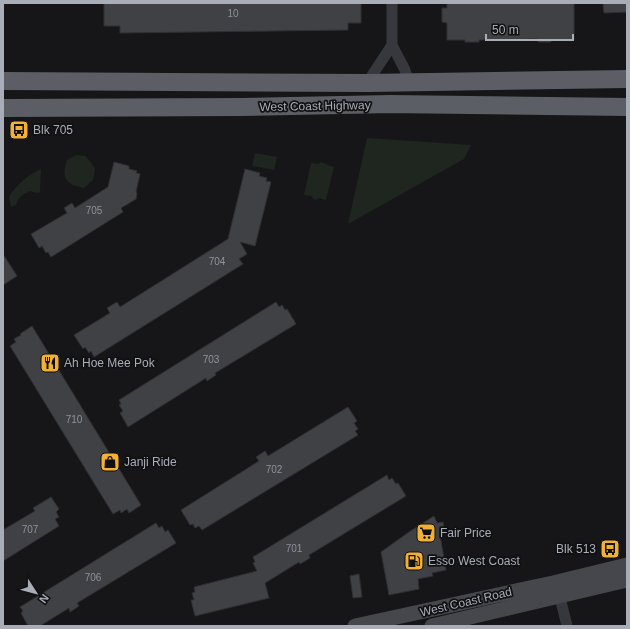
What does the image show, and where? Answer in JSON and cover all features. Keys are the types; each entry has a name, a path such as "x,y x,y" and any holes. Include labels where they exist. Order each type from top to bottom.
{"highway":[{"name":"West Coast Highway","path":"3,81 409,83 627,79"},
{"path":"119,82 114,88 113,94 114,99 121,107"},
{"name":"West Coast Highway","path":"3,108 242,107 391,104 627,107"}],"main road":[{"name":"West Coast Road","path":"432,626 556,589 627,565"},
{"name":"West Coast Road","path":"355,626 387,623 556,589 627,580"}],"street":[{"path":"392,3 392,45 405,70 409,83"},
{"path":"366,83 392,45"},
{"path":"556,589 567,626"}],"shaded area":[{"path":"367,138 471,145 464,159 348,224"},
{"path":"255,153 277,157 274,170 252,166"},
{"path":"76,155 85,156 95,169 93,180 84,188 72,185 65,176 64,171 67,160"},
{"path":"320,162 334,167 326,200 318,198 317,200 313,199 312,196 304,195 311,163 319,164"},
{"path":"41,169 40,192 37,193 30,191 25,193 19,198 16,205 11,207 9,197 15,188 27,177"}],"building":[{"path":"104,3 361,3 361,23 348,23 348,30 120,33 120,26 104,26"},
{"path":"447,3 574,3 574,40 551,40 551,42 538,42 538,39 479,40 479,42 465,42 465,40 447,40 447,23 442,22 442,8 447,8"},
{"path":"603,3 627,3 627,12 604,13"},
{"path":"114,162 129,166 129,169 137,171 136,173 140,174 136,199 121,208 123,212 51,257 48,252 46,253 42,246 39,248 31,234 67,213 64,208 72,203 75,208 108,187"},
{"path":"245,169 260,173 259,176 267,178 266,181 271,182 255,246 240,242 247,254 239,259 243,264 94,357 91,351 89,353 85,347 83,349 74,335 110,313 107,308 117,302 120,307 228,239"},
{"path":"3,254 17,276 3,285"},
{"path":"276,302 279,307 282,305 285,310 287,309 296,324 215,373 216,375 207,381 206,378 128,427 120,413 123,411 119,405 121,404 119,400"},
{"path":"32,326 141,505 129,513 127,509 121,513 120,510 113,514 10,346 16,342 14,339"},
{"path":"348,407 357,421 354,423 358,429 355,431 358,435 202,530 199,526 195,528 193,524 190,525 181,510 259,461 256,457 265,451 268,456"},
{"path":"387,475 389,480 392,478 396,484 398,483 406,496 309,555 310,558 300,564 299,562 265,583 269,598 195,616 191,600 194,600 192,593 195,592 194,587 257,571 253,563 255,562 253,557"},
{"path":"51,497 59,509 56,512 59,517 55,519 59,526 3,561 3,530 35,511 33,508"},
{"name":"Esso West Coast","path":"434,516 437,523 443,522 445,534 440,535 446,570 432,573 433,576 418,579 419,589 389,595 381,552"},
{"path":"156,523 159,528 162,526 165,532 168,530 176,543 77,603 79,606 70,612 69,608 40,626 28,626 21,613 23,611 20,607"},
{"path":"359,574 362,597 353,598 350,576"}],"place":[{"name":"Blk 705","path":"19,130"},
{"name":"Ah Hoe Mee Pok","path":"50,363"},
{"name":"Janji Ride","path":"110,462"},
{"name":"Fair Price","path":"426,533"},
{"name":"Blk 513","path":"610,549"},
{"name":"Esso West Coast","path":"414,561"}]}
